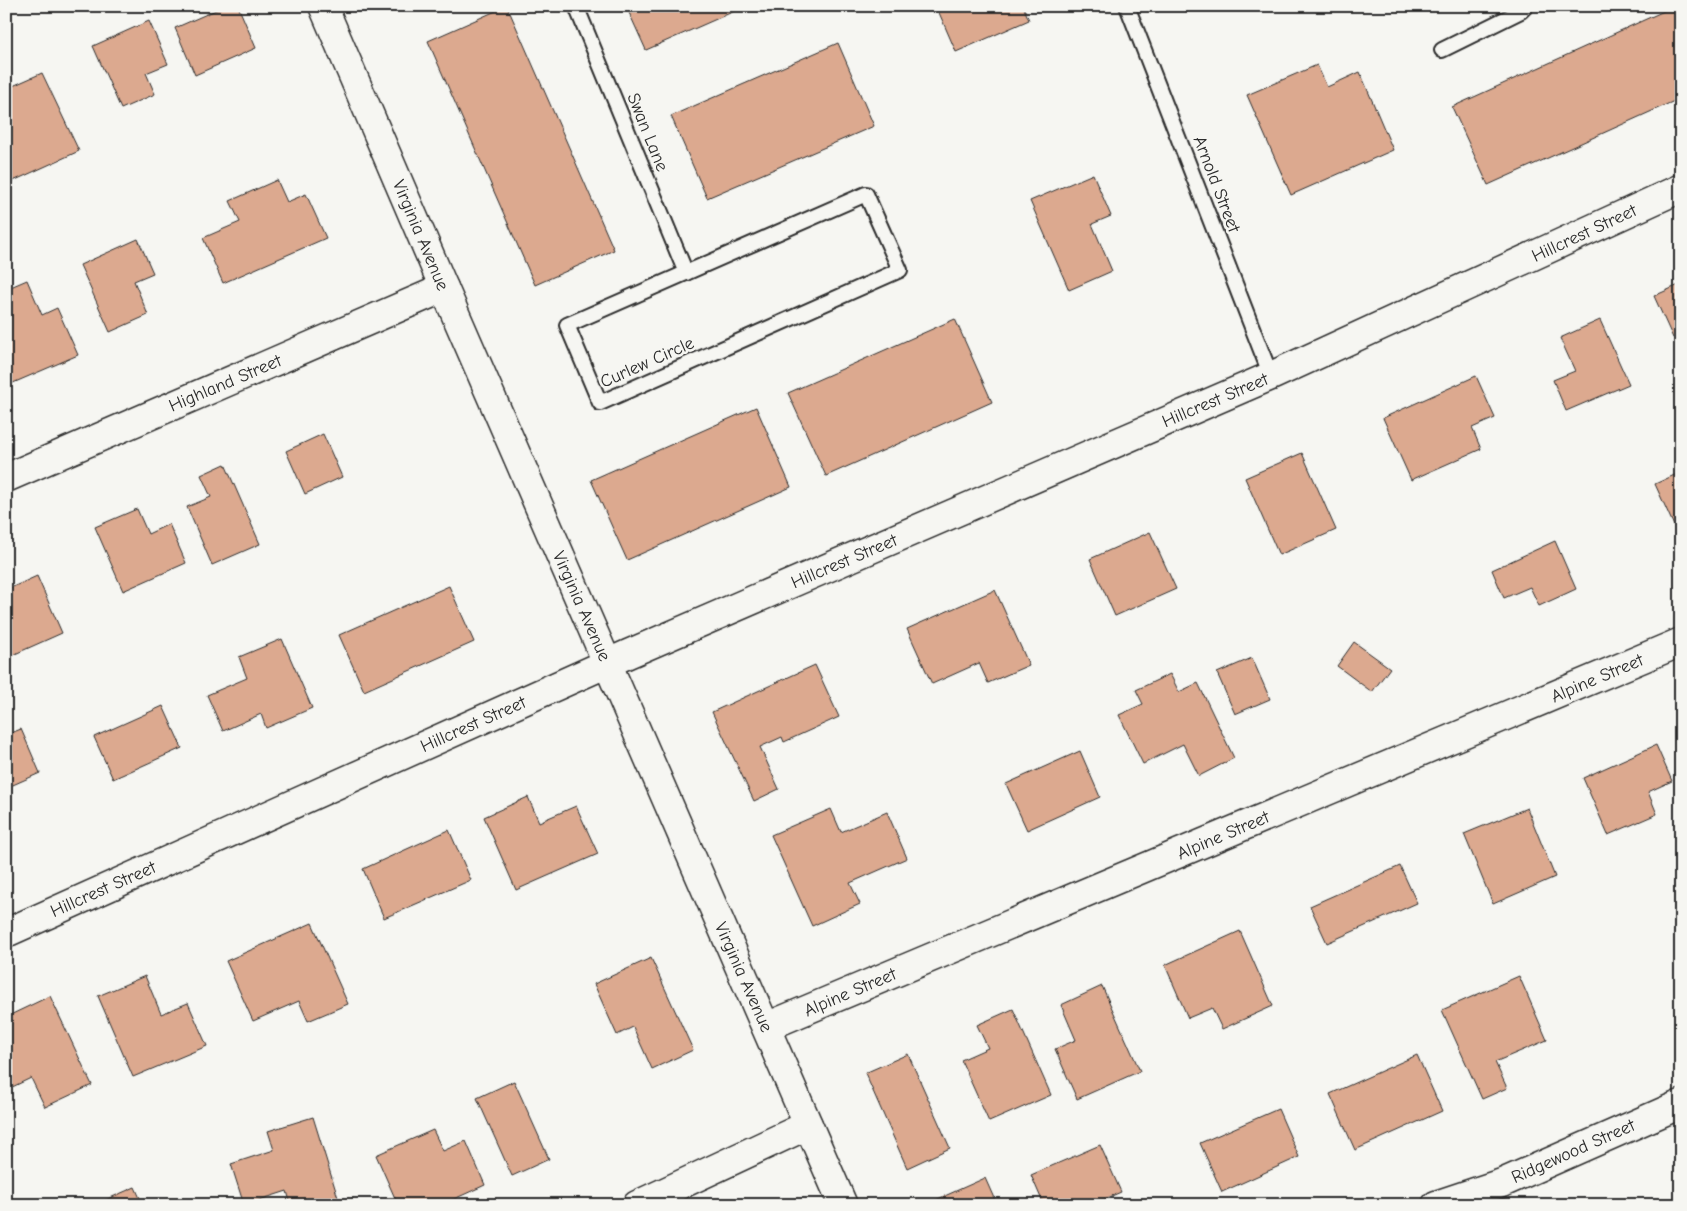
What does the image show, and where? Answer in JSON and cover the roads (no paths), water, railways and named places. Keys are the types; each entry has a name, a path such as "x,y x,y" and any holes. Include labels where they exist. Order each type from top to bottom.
{"street":[{"name":"Virginia Avenue","path":"323,6 843,1205"},
{"name":"Hillcrest Street","path":"6,933 607,664 1271,376 1681,188"},
{"name":"Highland Street","path":"6,478 444,288"},
{"name":"Alpine Street","path":"766,1027 1681,642"},
{"name":"Ridgewood Street","path":"1436,1205 1502,1183 1681,1104"},
{"path":"637,1205 808,1125"}],"lane":[{"name":"Swan Lane","path":"576,6 686,273"},
{"name":"Arnold Street","path":"1128,6 1271,376"},
{"path":"1442,50 1521,11 1526,6"},
{"name":"Curlew Circle","path":"866,194 900,270 600,403 567,325 686,273 866,194"}]}
